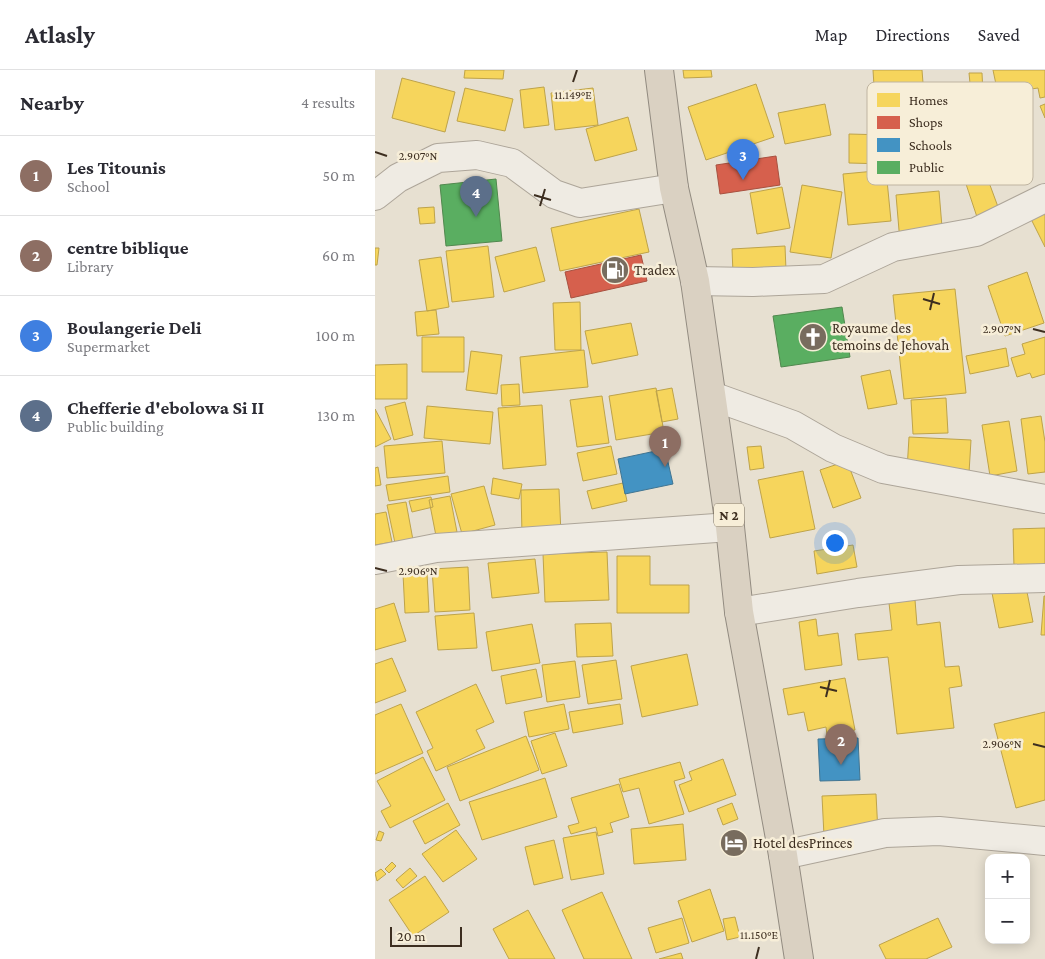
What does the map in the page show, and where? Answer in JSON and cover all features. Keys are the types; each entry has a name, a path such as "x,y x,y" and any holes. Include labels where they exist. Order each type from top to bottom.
{"highway":[{"name":"N 2","path":"659,70 674,188 695,281 712,396 731,527 739,612 783,855 799,959"}],"street":[{"path":"375,196 398,178 438,158 477,155 512,164 554,194 580,203 674,188"},
{"path":"695,281 753,282 824,279 893,247 976,232 1045,198"},
{"path":"712,396 793,425 833,448 883,469 1045,499"},
{"path":"375,560 436,548 731,527"},
{"path":"739,612 858,593 959,580 1045,578"},
{"path":"783,855 885,833 939,831 1045,842"}],"building: Homes":[{"path":"465,70 504,70 503,79 464,78"},
{"path":"683,70 711,70 712,77 684,78"},
{"path":"873,70 922,70 923,82 874,82"},
{"path":"993,70 1045,70 1045,97 1040,98 1038,88 1033,89 1033,82 996,82"},
{"path":"969,73 982,73 982,82 970,82"},
{"path":"402,78 455,92 445,132 392,118"},
{"path":"756,84 774,137 706,160 688,107"},
{"path":"544,87 549,125 524,128 520,90"},
{"path":"465,88 513,99 505,131 457,121"},
{"path":"593,88 598,125 555,130 551,93"},
{"path":"825,104 831,135 785,144 778,113"},
{"path":"1045,104 1045,118 1040,106"},
{"path":"628,117 637,150 595,161 586,129"},
{"path":"849,134 867,134 867,163 849,163"},
{"path":"867,172 867,185 887,185 891,221 848,225 843,174"},
{"path":"802,185 842,192 831,258 790,252"},
{"path":"966,185 990,185 1001,215 979,223"},
{"path":"782,187 790,228 757,234 750,193"},
{"path":"939,191 943,239 900,242 896,195"},
{"path":"434,207 435,223 420,224 418,208"},
{"path":"639,209 649,252 560,271 551,228"},
{"path":"1045,212 1045,247 1031,219"},
{"path":"488,246 494,297 452,302 446,251"},
{"path":"785,246 786,270 733,273 732,249"},
{"path":"536,247 545,281 504,292 495,257"},
{"path":"375,248 379,248 377,265 375,265"},
{"path":"441,257 449,307 427,311 419,260"},
{"path":"1027,272 1044,323 1005,336 988,286"},
{"path":"955,289 966,393 904,399 893,295"},
{"path":"580,302 581,350 555,350 553,303"},
{"path":"436,310 439,334 417,336 415,312"},
{"path":"631,323 638,355 592,364 585,331"},
{"path":"422,337 464,337 464,372 422,372"},
{"path":"1045,337 1045,374 1032,378 1030,373 1017,377 1011,358 1025,354 1022,344"},
{"path":"1006,348 1009,366 970,374 966,356"},
{"path":"584,350 588,387 523,393 520,357"},
{"path":"471,351 502,355 497,394 466,390"},
{"path":"407,364 407,399 375,399 375,365"},
{"path":"890,370 897,404 868,409 861,376"},
{"path":"519,384 520,405 502,406 501,385"},
{"path":"656,388 664,432 616,440 609,396"},
{"path":"672,388 678,419 662,422 656,391"},
{"path":"602,396 609,443 577,447 570,400"},
{"path":"946,398 948,433 913,434 911,400"},
{"path":"405,402 413,435 394,440 385,407"},
{"path":"542,405 546,465 503,469 498,408"},
{"path":"427,406 493,412 490,444 424,438"},
{"path":"375,409 391,439 375,447"},
{"path":"1041,416 1045,442 1045,472 1028,474 1021,419"},
{"path":"1009,421 1017,471 990,476 982,425"},
{"path":"909,437 971,440 969,473 907,470"},
{"path":"442,441 445,473 387,478 384,446"},
{"path":"611,446 617,474 583,481 577,453"},
{"path":"761,446 764,468 750,470 747,447"},
{"path":"847,461 861,498 833,508 820,470"},
{"path":"378,467 381,485 375,486 375,468"},
{"path":"803,471 815,529 770,538 758,480"},
{"path":"448,476 450,492 389,501 386,485"},
{"path":"493,478 522,484 519,499 491,494"},
{"path":"623,483 627,501 592,509 587,491"},
{"path":"484,486 495,525 462,534 451,494"},
{"path":"559,489 561,534 522,535 521,490"},
{"path":"450,496 457,532 436,536 429,500"},
{"path":"431,497 433,507 412,512 409,501"},
{"path":"406,502 413,540 395,543 387,505"},
{"path":"386,512 392,542 375,545 375,514"},
{"path":"1045,528 1045,567 1014,568 1013,529"},
{"path":"853,545 857,567 817,574 814,551"},
{"path":"607,552 609,600 545,602 543,554"},
{"path":"617,556 650,556 650,585 689,585 689,613 617,613"},
{"path":"535,559 539,593 492,598 488,563"},
{"path":"468,567 470,610 435,612 432,569"},
{"path":"427,573 429,612 405,613 403,574"},
{"path":"1026,587 1033,622 999,628 992,593"},
{"path":"1044,596 1045,635 1041,635"},
{"path":"915,600 917,625 940,622 945,667 959,666 962,686 949,688 954,728 897,734 888,657 858,660 855,634 892,630 889,603"},
{"path":"394,603 406,641 375,650 375,609"},
{"path":"474,613 477,648 438,650 435,616"},
{"path":"816,619 818,636 838,633 842,665 805,670 799,622"},
{"path":"611,623 613,656 577,657 575,624"},
{"path":"532,624 540,663 492,671 486,632"},
{"path":"687,654 698,705 642,717 631,666"},
{"path":"392,658 406,691 375,703 375,664"},
{"path":"616,660 622,699 588,704 582,665"},
{"path":"575,661 580,697 547,702 542,665"},
{"path":"536,669 542,697 506,704 501,676"},
{"path":"845,678 855,730 827,735 826,727 808,731 804,712 788,715 783,689"},
{"path":"476,684 494,722 476,730 485,748 436,771 427,751 433,748 416,712"},
{"path":"401,704 423,753 375,774 375,715"},
{"path":"564,704 569,729 529,737 524,712"},
{"path":"620,704 623,724 573,733 569,712"},
{"path":"1045,712 1045,800 1016,808 994,724"},
{"path":"555,733 567,766 542,774 531,741"},
{"path":"526,736 539,770 460,801 447,767"},
{"path":"423,757 445,800 390,828 381,811 391,806 377,781"},
{"path":"723,759 736,795 689,812 679,785 692,780 689,772"},
{"path":"680,762 685,778 674,781 684,814 649,824 639,788 623,792 619,779"},
{"path":"545,778 557,817 482,840 469,802"},
{"path":"619,784 629,817 610,823 613,832 598,836 596,827 571,834 568,826 579,823 571,798"},
{"path":"876,794 878,833 824,836 822,796"},
{"path":"448,803 460,825 425,844 413,821"},
{"path":"732,803 738,819 723,825 717,809"},
{"path":"683,824 686,860 634,864 631,829"},
{"path":"456,830 477,859 443,882 422,854"},
{"path":"379,831 384,833 381,841 376,840"},
{"path":"596,832 604,874 571,880 563,838"},
{"path":"554,840 563,878 534,885 525,847"},
{"path":"392,862 396,866 389,873 385,869"},
{"path":"410,868 417,876 403,888 396,880"},
{"path":"381,869 386,874 377,881 375,873"},
{"path":"425,876 449,912 413,936 389,900"},
{"path":"710,889 724,931 692,942 678,901"},
{"path":"602,892 632,959 584,959 562,910"},
{"path":"528,910 555,959 509,959 493,929"},
{"path":"735,917 740,937 727,940 723,919"},
{"path":"682,918 689,943 656,953 648,928"},
{"path":"938,918 952,947 926,959 886,959 879,945"},
{"path":"681,953 683,959 659,959"}],"building: Shops":[{"path":"776,156 780,185 720,194 716,165"},
{"path":"641,255 647,281 571,298 565,272"}],"building: Schools":[{"path":"665,449 673,484 625,494 618,459"},
{"path":"858,738 860,780 820,781 818,739"}],"building: Public":[{"path":"496,179 502,241 446,246 440,185"},
{"path":"842,307 850,357 781,367 773,316"}],"place":[{"name":"Boulangerie Deli","path":"743,180"},
{"name":"Chefferie d'ebolowa Si II","path":"476,217"},
{"name":"Tradex","path":"615,270"},
{"name":"Royaume des temoins de Jehovah","path":"813,337"},
{"name":"Les Titounis","path":"665,467"},
{"name":"centre biblique","path":"841,765"},
{"name":"Hotel desPrinces","path":"734,843"}]}
